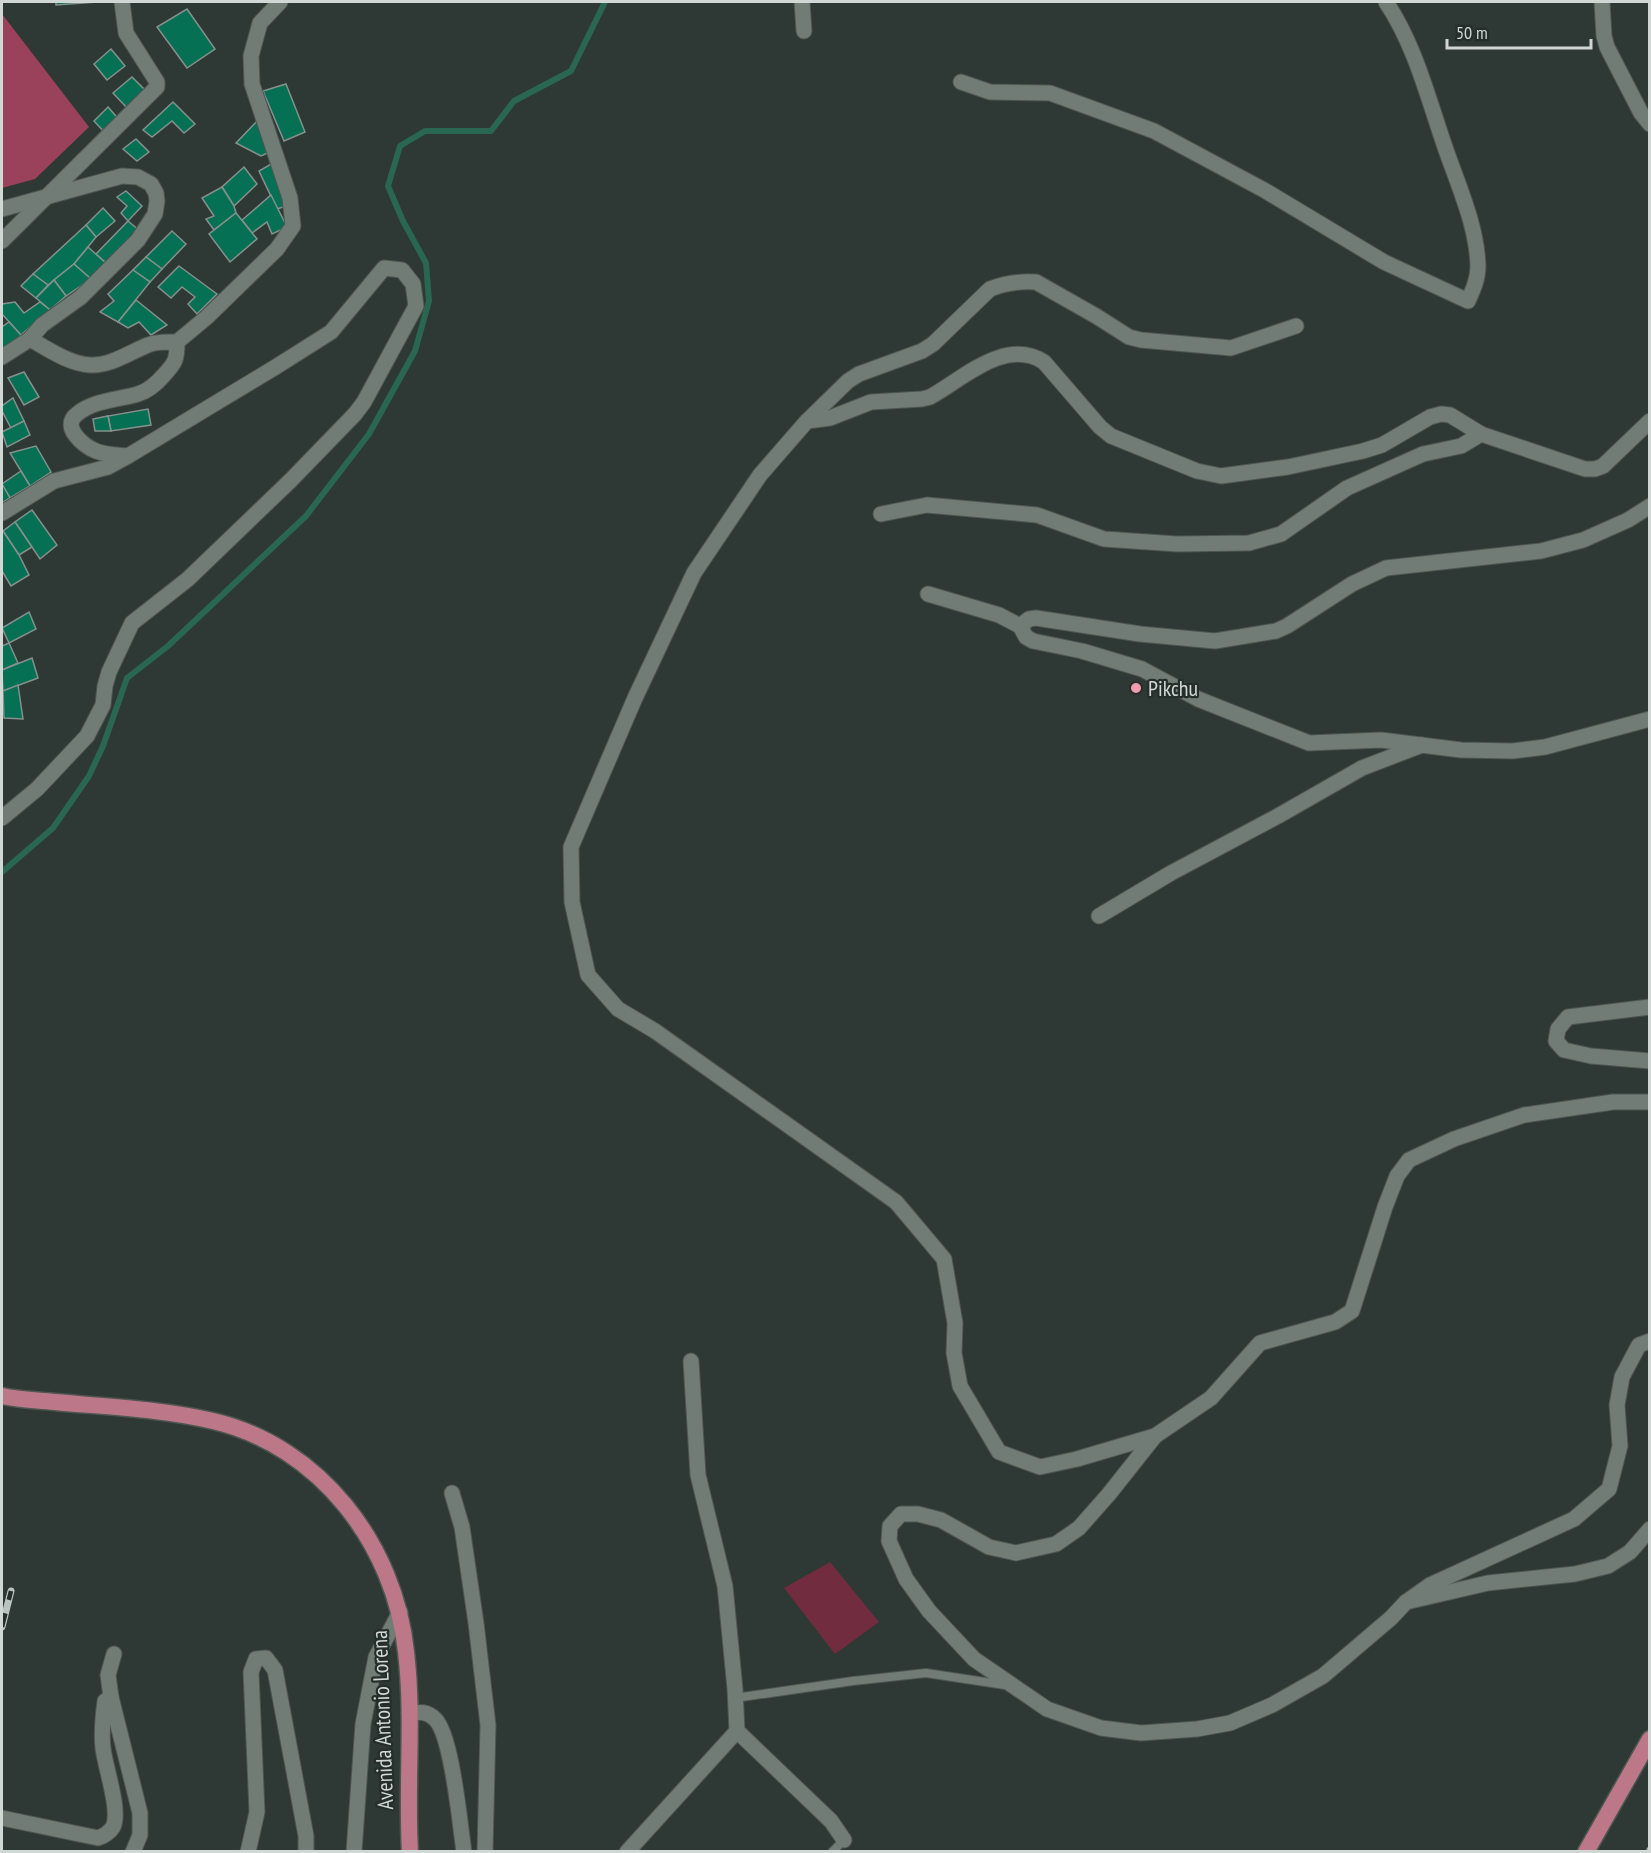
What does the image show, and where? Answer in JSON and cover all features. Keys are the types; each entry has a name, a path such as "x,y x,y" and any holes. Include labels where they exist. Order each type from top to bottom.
{"highway":[{"name":"Avenida Antonio Lorena","path":"2,1396 190,1417 232,1426 271,1443 311,1469 332,1489 351,1511 369,1538 400,1612 406,1653 409,1713 410,1851"},
{"path":"1586,1851 1650,1739"}],"street":[{"path":"2,241 157,87 157,82 126,33 122,2"},
{"path":"30,339 66,358 88,365 100,364 151,344 177,342 207,317 277,249 293,226 290,198 252,84 251,56 260,23 280,2"},
{"path":"802,2 804,32"},
{"path":"961,82 990,92 1050,93 1154,131 1264,190 1384,262 1468,301 1478,273 1474,237 1414,54 1390,8 1371,2"},
{"path":"1602,2 1606,47 1641,112 1650,124"},
{"path":"2,209 122,176 138,177 151,184 157,201 155,213 138,240 81,297 42,325 30,339 2,357"},
{"path":"2,513 54,481 108,467 128,456 331,332 384,268 402,270 413,284 416,306 356,414 188,579 132,623 109,672 103,705 87,736 37,789 2,818"},
{"path":"1155,1436 1077,1459 1040,1467 999,1452 960,1386 954,1353 955,1323 944,1259 896,1202 655,1031 618,1009 588,975 572,902 571,847 635,698 694,573 760,475 807,421 848,381 859,374 922,351 933,344 990,289 1025,281 1036,282 1129,337 1141,340 1231,348 1296,326"},
{"path":"128,456 95,451 76,438 70,426 72,420 75,414 95,404 141,393 158,381 175,364 177,342"},
{"path":"807,421 830,418 871,402 930,397 985,362 1004,355 1020,354 1036,357 1044,363 1100,427 1111,436 1197,471 1221,476 1288,467 1363,451 1382,445 1430,417 1441,414 1450,416 1481,434 1586,469 1595,469 1604,466 1650,421"},
{"path":"881,514 927,505 1037,515 1104,539 1177,544 1249,543 1281,534 1347,488 1423,454 1461,446 1481,434"},
{"path":"1020,626 1029,619 1036,618 1140,634 1215,642 1276,631 1352,584 1386,568 1541,551 1583,540 1628,520 1650,506"},
{"path":"928,594 999,615 1020,626 1026,637 1033,641 1082,651 1142,669 1198,699 1309,743 1381,740 1461,750 1513,751 1545,747 1650,719"},
{"path":"1099,916 1171,873 1362,768 1425,744"},
{"path":"1650,1007 1568,1017 1558,1029 1557,1041 1564,1050 1590,1056 1650,1061"},
{"path":"1650,1102 1613,1102 1524,1115 1454,1139 1410,1160 1397,1176 1352,1311 1335,1322 1260,1343 1211,1398 1155,1436 1079,1528 1056,1544 1016,1553 989,1547 941,1520 918,1514 901,1514 890,1526 889,1541 906,1579 929,1611 974,1659 1047,1709 1101,1728 1142,1733 1197,1729 1230,1723 1272,1705 1323,1676 1391,1618 1406,1602 1430,1585 1574,1520 1609,1489 1620,1446 1617,1405 1622,1377 1640,1345 1650,1341"},
{"path":"627,1851 736,1731 725,1586 698,1475 691,1361"},
{"path":"452,1492 463,1538 488,1725 485,1851"},
{"path":"1406,1602 1488,1583 1575,1574 1608,1566 1630,1552 1650,1529"},
{"path":"354,1851 363,1724 371,1679 376,1657 400,1612"},
{"path":"114,1654 108,1675 111,1697 140,1813 140,1834 134,1851"},
{"path":"248,1851 256,1812 250,1672 256,1659 266,1658 275,1670 306,1836 306,1851"},
{"path":"2,1818 98,1838 106,1835 114,1825 114,1803 103,1748 105,1701 111,1697"},
{"path":"409,1713 426,1712 436,1720 447,1741 464,1851"},
{"path":"736,1731 831,1821 844,1840"}],"lane":[{"path":"735,1698 926,1673 1015,1686"},
{"path":"832,1851 844,1840"}],"shaded area":[{"path":"2,14 89,127 35,179 2,188"},
{"path":"830,1562 879,1622 835,1654 784,1588"}],"building":[{"path":"56,2 98,2 56,5"},
{"path":"187,9 215,49 187,68 157,27"},
{"path":"111,49 125,66 107,80 94,64"},
{"path":"132,77 147,92 128,109 113,93"},
{"path":"286,84 305,132 284,141 263,91"},
{"path":"173,102 195,124 184,133 172,121 152,137 143,130"},
{"path":"108,107 121,122 107,135 94,121"},
{"path":"260,118 272,151 261,156 236,143"},
{"path":"136,139 149,152 137,161 123,149"},
{"path":"271,164 289,205 277,209 259,171"},
{"path":"244,167 257,184 234,206 222,187"},
{"path":"222,187 236,213 214,230 206,219 214,216 202,198"},
{"path":"126,191 142,206 128,221 121,213 127,206 117,197"},
{"path":"271,195 287,227 272,234 267,222 252,233 242,220"},
{"path":"103,208 115,221 96,237 86,225"},
{"path":"236,213 257,239 230,262 209,234"},
{"path":"128,221 140,231 107,264 96,254"},
{"path":"86,225 96,237 74,264 48,285 33,274"},
{"path":"172,231 186,244 162,269 146,257"},
{"path":"88,247 107,264 91,279 74,264"},
{"path":"146,257 162,269 150,282 133,270"},
{"path":"74,264 91,279 66,296 54,280"},
{"path":"179,266 217,294 197,314 188,304 195,297 182,287 171,298 158,287"},
{"path":"133,270 150,282 118,322 100,312 114,301 108,294"},
{"path":"33,274 48,285 36,298 21,286"},
{"path":"54,280 66,296 50,310 36,298"},
{"path":"136,300 167,325 151,335 139,322 128,328 118,322"},
{"path":"15,302 24,313 40,302 50,310 21,335 2,314 2,304"},
{"path":"9,322 21,335 2,353 2,327"},
{"path":"24,372 39,397 24,405 8,378"},
{"path":"13,398 24,421 11,428 2,411 2,406"},
{"path":"148,409 151,425 111,431 108,416"},
{"path":"108,416 111,431 95,431 93,419"},
{"path":"24,421 30,435 7,447 2,432"},
{"path":"36,446 51,472 30,486 10,453"},
{"path":"21,471 30,486 10,498 2,484"},
{"path":"2,484 10,498 2,503"},
{"path":"32,510 57,545 40,559 15,522"},
{"path":"15,522 32,547 19,555 3,531"},
{"path":"3,531 29,575 11,586 2,571"},
{"path":"29,612 36,629 9,643 2,628"},
{"path":"9,643 18,663 2,670 2,646"},
{"path":"32,658 38,678 3,691 2,670"},
{"path":"18,685 23,719 4,718 3,691"}],"waterway":[{"path":"2,872 53,828 89,776 103,746 127,678 168,646 306,516 369,434 415,351 429,301 426,263 403,221 388,186 400,146 425,131 491,131 514,101 571,71 605,2"}],"railway":[{"path":"2,1627 11,1591"}],"place":[{"name":"Pikchu","path":"1136,688"}]}
